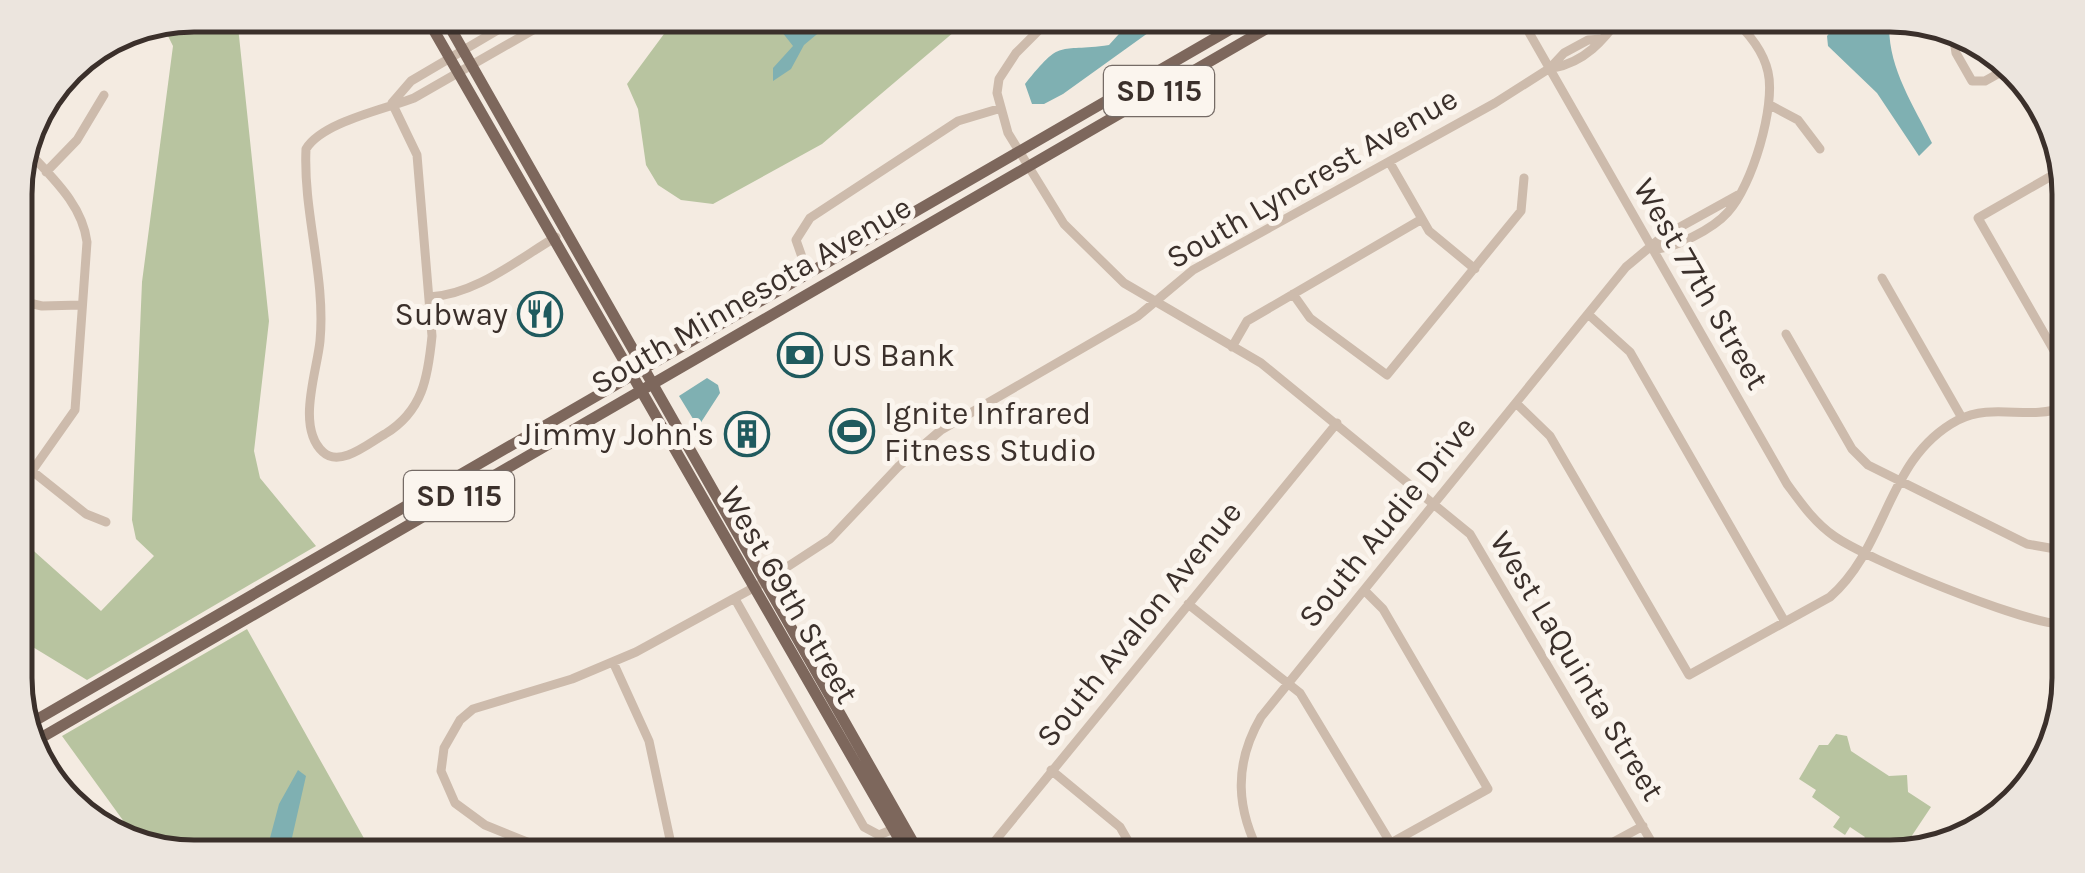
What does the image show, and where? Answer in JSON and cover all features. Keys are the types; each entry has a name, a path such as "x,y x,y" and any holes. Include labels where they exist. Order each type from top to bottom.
{"main road":[{"name":"West 69th Street","path":"434,32 752,589 908,840"},
{"name":"West 69th Street","path":"454,32 764,582 903,840"},
{"name":"South Minnesota Avenue","path":"38,719 1226,32"},
{"name":"South Minnesota Avenue","path":"43,736 1261,32"}],"street":[{"path":"392,103 398,91 495,32"},
{"path":"392,103 417,154 429,297 429,362 414,409 398,425 348,454 328,455 310,426 320,314 306,150 315,138 392,103 414,98 531,32"},
{"path":"808,274 796,240 810,218 958,121 998,109 1000,79 1007,65 1038,32"},
{"name":"West 77th Street","path":"1530,32 1787,484 1832,534 1866,554 2028,618 2052,623"},
{"name":"South Lyncrest Avenue","path":"525,840 467,815 446,788 441,772 444,748 460,720 474,709 510,694 552,686 613,662 764,582 830,539 898,467 941,430 1153,304 1193,270 1390,163 1550,68 1570,64 1594,51 1608,32"},
{"path":"1746,33 1768,70 1770,104 1798,120 1820,149"},
{"path":"1955,46 1972,81 1985,81 1998,74"},
{"path":"46,172 78,140 104,95"},
{"name":"South Audie Drive","path":"1254,840 1241,811 1243,757 1261,717 1626,267 1662,237 1738,194 1770,104"},
{"name":"West LaQuinta Street","path":"998,109 1018,152 1064,224 1093,256 1153,304 1260,363 1434,502 1485,554 1651,840"},
{"path":"32,469 75,410 85,228 72,202 36,162"},
{"path":"1390,163 1429,231 1474,268"},
{"path":"2051,177 1978,218 2052,347"},
{"path":"1293,294 1310,318 1387,375 1521,211 1524,178"},
{"path":"1232,347 1247,321 1422,219"},
{"path":"429,297 445,296 475,284 566,231"},
{"path":"1882,278 1962,418"},
{"path":"33,304 80,304"},
{"path":"1589,315 1630,352 1785,622"},
{"path":"1786,334 1852,449 1868,465 2027,544 2052,549"},
{"path":"1516,403 1550,436 1689,676 1830,597 1866,554 1900,481 1926,440 1962,418 1987,410 2052,410"},
{"name":"South Avalon Avenue","path":"995,840 1337,423"},
{"path":"32,470 86,514 106,522"},
{"path":"1365,592 1383,609 1488,789 1394,840"},
{"name":"West 69th Street","path":"735,599 864,827 879,834 898,826"},
{"path":"1188,604 1309,704 1389,840"},
{"path":"613,662 649,742 670,840"},
{"path":"1051,770 1120,827 1128,840"},
{"path":"1617,840 1643,826"}],"green space":[{"path":"239,32 269,321 254,451 260,478 316,546 87,680 32,647 32,550 101,611 154,556 136,539 132,520 142,282 173,46 168,36"},
{"path":"665,32 954,32 822,144 713,204 681,200 658,185 646,165 638,109 627,84"},
{"path":"247,629 365,840 194,840 132,828 62,736"},
{"path":"1836,734 1847,736 1851,751 1889,776 1907,775 1908,792 1931,807 1910,839 1863,840 1865,837 1850,827 1845,835 1833,827 1840,817 1812,797 1816,790 1799,779 1819,745 1828,745"}],"water":[{"path":"782,32 820,32 804,45 791,69 773,81 773,68 793,46"},
{"path":"1121,32 1149,32 1063,94 1044,104 1032,104 1025,84 1054,53 1109,45"},
{"path":"1830,32 1889,32 1895,65 1932,143 1919,156 1877,93 1828,46"},
{"path":"707,378 718,385 720,393 698,427 679,396"},
{"path":"298,770 306,776 291,840 270,838 279,804"}],"place":[{"name":"Subway","path":"540,314"},
{"name":"US Bank","path":"800,355"},
{"name":"Ignite Infrared Fitness Studio","path":"852,431"},
{"name":"Jimmy John's","path":"747,434"}]}
